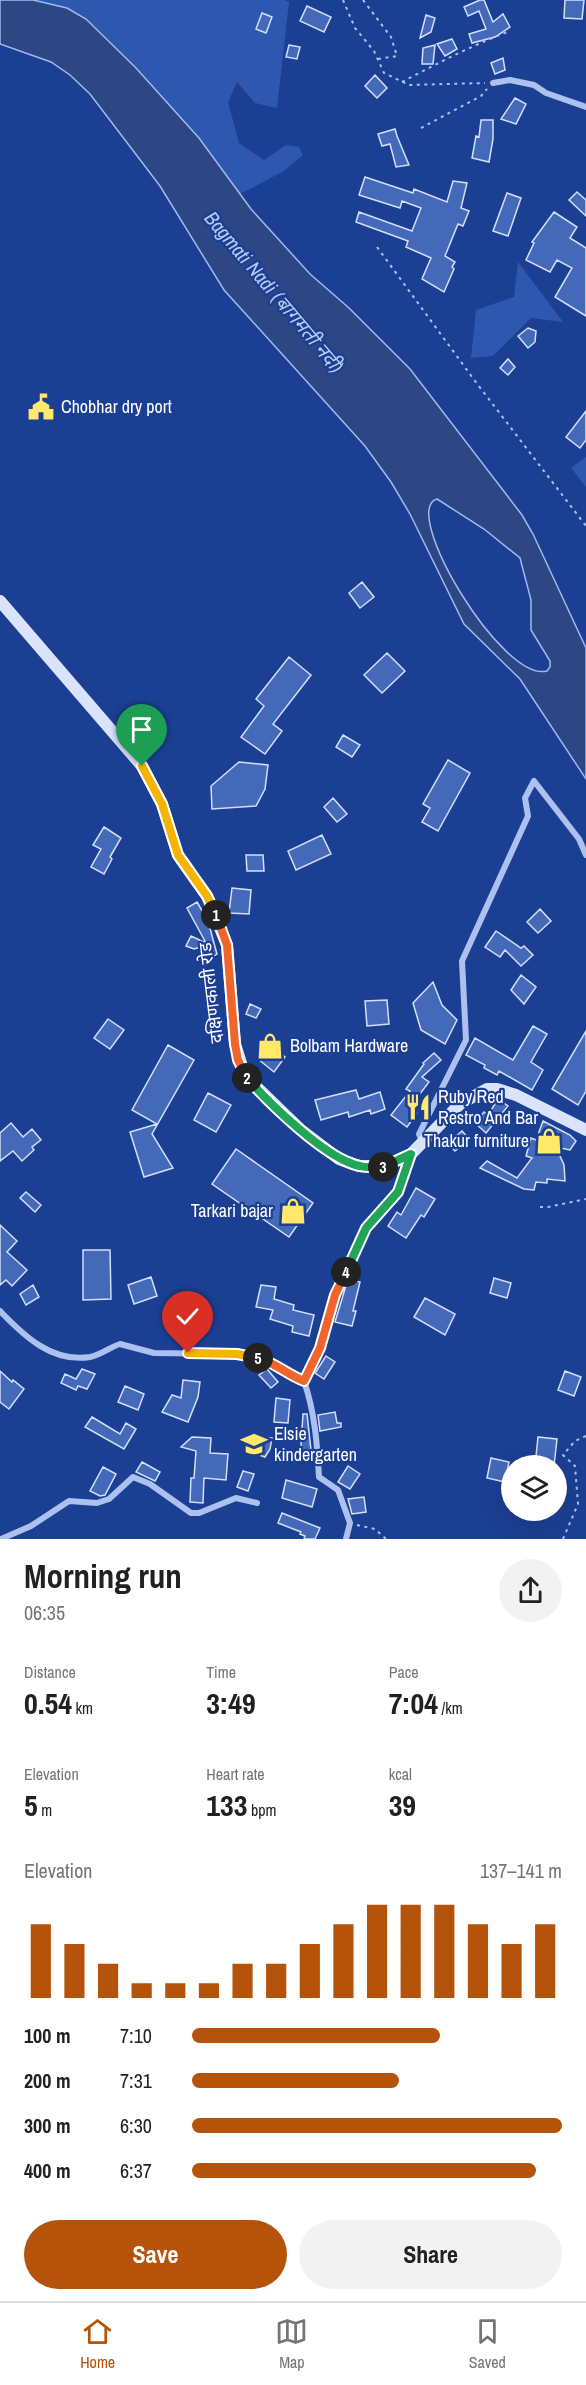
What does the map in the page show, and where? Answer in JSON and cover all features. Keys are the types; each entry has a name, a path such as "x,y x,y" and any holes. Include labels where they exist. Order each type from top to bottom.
{"main road":[{"name":"दक्षिणकाली रोड","path":"0,601 142,766 162,804 178,855 207,896 227,945 235,1044 245,1076 301,1130 339,1158 359,1166 385,1166 411,1154 460,1104 487,1089 497,1089 516,1095 586,1130"}],"street":[{"path":"493,82 510,80 534,85 546,93 586,107"},
{"path":"423,1143 419,1134 466,1040 462,961 528,816 525,798 534,781 579,838 586,855"},
{"path":"346,1539 350,1523 338,1490 319,1477 313,1407 304,1381 320,1348 335,1295 366,1228 398,1192 411,1154"},
{"path":"0,1311 27,1339 53,1353 87,1357 120,1344 154,1353 237,1354 265,1360 290,1376 304,1381"},
{"path":"1,1539 31,1526 69,1501 97,1503 109,1499 134,1477 150,1484 191,1513 199,1514 236,1498 258,1503"}],"path":[{"path":"342,0 355,28 375,51 384,73 409,85 439,86 493,82"},
{"path":"363,0 391,37 397,56 378,59"},
{"path":"402,82 447,61 469,46 510,31"},
{"path":"421,128 481,96 493,82"},
{"path":"378,247 586,526"},
{"path":"540,1207 586,1199"},
{"path":"563,1539 578,1503 575,1466 563,1455 575,1441 586,1436"},
{"path":"350,1523 375,1529 386,1539"}],"shaded area":[{"path":"33,0 285,0 289,2 277,108 255,103 237,82 228,102 239,143 264,160 286,145 299,147 303,155 284,171 240,194 199,138 136,68 86,19 67,8"},
{"path":"518,262 563,322 531,318 493,356 471,358 476,310 514,297"},
{"path":"586,457 586,487 571,468"}],"water":[{"name":"Bagmati Nadi (बागमती नदी)","path":"0,0 33,0 67,8 86,19 136,68 199,138 251,209 310,274 349,308 410,369 522,515 586,648 586,779 520,679 464,624 410,514 391,482 365,446 224,290 160,186 90,94 70,75 51,62 0,44","holes":["437,499 484,529 520,558 531,600 531,630 550,661 547,671 528,667 505,651 482,624 443,561 432,532 429,510"]}],"building":[{"path":"484,0 493,22 503,14 510,27 495,37 472,43 469,34 486,29 479,11 468,16 464,7"},
{"path":"565,0 584,0 582,19 564,18"},
{"path":"307,6 331,17 324,32 300,21"},
{"path":"262,13 272,17 266,33 256,29"},
{"path":"426,15 435,18 431,32 420,38"},
{"path":"452,39 457,49 445,56 437,44"},
{"path":"289,45 300,47 297,59 286,57"},
{"path":"435,45 433,64 422,64 423,48"},
{"path":"503,58 505,70 495,74 491,63"},
{"path":"375,75 387,88 377,98 365,86"},
{"path":"515,98 526,104 516,124 501,119"},
{"path":"481,120 493,120 493,139 489,162 472,158 476,136 479,137"},
{"path":"395,129 409,165 396,167 390,144 382,146 378,134"},
{"path":"365,177 413,193 414,189 447,202 453,181 467,183 461,208 469,211 463,226 458,224 445,256 455,262 444,292 422,279 431,258 406,247 408,241 356,222 359,212 412,231 421,208 402,201 400,208 359,195"},
{"path":"577,192 586,200 586,216 569,200"},
{"path":"507,193 521,198 508,236 493,231"},
{"path":"554,212 577,227 570,238 586,248 586,316 555,297 572,268 557,260 550,272 526,260 534,243 532,242"},
{"path":"528,328 536,331 535,342 528,348 518,336"},
{"path":"508,359 515,367 508,375 500,368"},
{"path":"586,411 586,440 580,448 566,437"},
{"path":"362,582 374,597 360,608 349,593"},
{"path":"387,653 405,671 382,693 364,675"},
{"path":"289,657 311,675 273,724 282,731 265,754 241,737 264,706 256,699"},
{"path":"343,735 360,745 352,757 336,747"},
{"path":"448,760 470,773 438,831 422,822 430,808 423,804"},
{"path":"239,762 268,765 265,789 256,806 212,809 211,786"},
{"path":"333,798 347,814 337,822 324,807"},
{"path":"104,827 121,838 110,857 112,859 104,874 91,867 101,849 93,845"},
{"path":"322,835 331,854 296,870 288,851"},
{"path":"246,855 263,855 264,871 247,871"},
{"path":"232,888 251,890 249,914 229,913"},
{"path":"197,902 208,921 217,954 214,956 208,945 194,949 186,946 191,936 206,943 187,908"},
{"path":"540,909 551,921 538,933 527,922"},
{"path":"496,931 521,948 524,946 533,955 521,966 505,950 500,957 485,947"},
{"path":"521,975 536,987 524,1004 511,990"},
{"path":"433,982 442,1005 457,1020 445,1044 421,1030 413,1003"},
{"path":"387,1000 389,1024 367,1026 365,1001"},
{"path":"250,1004 261,1009 256,1018 246,1014"},
{"path":"108,1019 124,1030 110,1049 94,1038"},
{"path":"533,1026 547,1034 531,1062 543,1070 532,1090 499,1071 497,1075 484,1068 485,1065 466,1055 475,1038 513,1060"},
{"path":"586,1031 586,1091 578,1105 552,1089"},
{"path":"168,1045 194,1060 152,1134 173,1168 144,1177 130,1132 157,1124 132,1110"},
{"path":"270,1045 285,1057 274,1072 258,1059"},
{"path":"434,1053 441,1060 422,1077 429,1082 410,1107 417,1113 407,1127 391,1115 410,1091 406,1089 423,1063"},
{"path":"356,1090 359,1099 380,1092 385,1109 371,1114 370,1110 349,1117 348,1112 321,1120 315,1100"},
{"path":"208,1093 231,1105 216,1132 194,1120"},
{"path":"498,1099 508,1106 486,1133 475,1123 484,1112 488,1115"},
{"path":"543,1121 570,1135 576,1141 570,1150 556,1147 564,1165 565,1181 547,1179 547,1183 536,1182 534,1190 524,1189 480,1168 487,1161 517,1178 532,1158 526,1156 531,1138 536,1140"},
{"path":"11,1123 23,1137 32,1129 41,1140 32,1147 34,1150 22,1161 13,1151 0,1161 0,1133"},
{"path":"462,1131 469,1139 455,1151 448,1143"},
{"path":"236,1149 313,1203 289,1237 212,1184"},
{"path":"416,1188 435,1199 424,1217 421,1215 406,1238 388,1226 397,1212 401,1215"},
{"path":"26,1192 41,1205 35,1212 20,1198"},
{"path":"0,1225 17,1241 7,1252 27,1270 12,1286 6,1280 0,1285"},
{"path":"83,1250 110,1250 111,1299 83,1300"},
{"path":"151,1277 157,1296 134,1304 128,1285"},
{"path":"494,1278 511,1283 507,1298 490,1293"},
{"path":"348,1279 360,1282 352,1326 335,1322"},
{"path":"33,1285 39,1297 26,1305 20,1294"},
{"path":"261,1285 276,1287 274,1299 294,1305 293,1310 314,1315 309,1336 292,1332 293,1326 270,1319 273,1310 256,1307"},
{"path":"425,1298 455,1314 445,1335 414,1317"},
{"path":"326,1356 335,1362 324,1379 315,1373"},
{"path":"82,1369 95,1374 87,1389 78,1386 76,1390 61,1383 65,1374 76,1379"},
{"path":"267,1369 278,1382 271,1388 259,1375"},
{"path":"0,1371 24,1389 9,1409 0,1402"},
{"path":"565,1371 581,1377 574,1396 558,1390"},
{"path":"183,1380 200,1382 198,1397 188,1422 162,1412 172,1395 181,1398"},
{"path":"125,1386 144,1394 138,1410 118,1402"},
{"path":"276,1398 290,1400 288,1423 274,1422"},
{"path":"335,1412 337,1423 341,1423 341,1427 320,1431 318,1415"},
{"path":"303,1414 307,1414 312,1459 300,1460"},
{"path":"92,1417 120,1434 126,1423 136,1429 124,1449 85,1427"},
{"path":"192,1437 211,1438 210,1453 228,1454 226,1480 204,1478 203,1503 190,1502 191,1478 194,1478 196,1451 181,1447"},
{"path":"259,1437 272,1438 270,1449 265,1457 253,1453"},
{"path":"538,1437 557,1439 555,1455 536,1455"},
{"path":"491,1458 501,1460 501,1481 487,1478"},
{"path":"142,1462 160,1472 155,1481 136,1472"},
{"path":"348,1466 360,1474 350,1489 338,1482"},
{"path":"103,1467 116,1474 105,1495 100,1496 90,1491"},
{"path":"243,1471 254,1474 248,1491 237,1487"},
{"path":"286,1480 317,1489 312,1507 282,1498"},
{"path":"364,1497 366,1512 352,1514 348,1499"},
{"path":"282,1513 320,1528 315,1539 304,1539 305,1536 300,1534 301,1532 278,1523"}],"place":[{"name":"Chobhar dry port","path":"41,407"},
{"name":"Bolbam Hardware","path":"270,1046"},
{"name":"Ruby Red Restro And Bar","path":"418,1107"},
{"name":"Thakur furniture","path":"549,1141"},
{"name":"Tarkari bajar","path":"293,1211"},
{"name":"Elsie kindergarten","path":"254,1444"}],"route":[{"path":"142,766 162,804 170,836 178,855 207,896 227,945 235,1044 238,1060 245,1076 301,1130 339,1158 359,1166 374,1167 385,1166 411,1154 398,1192 366,1228 335,1295 320,1348 304,1381 290,1376 265,1360 237,1354 188,1353"}]}
